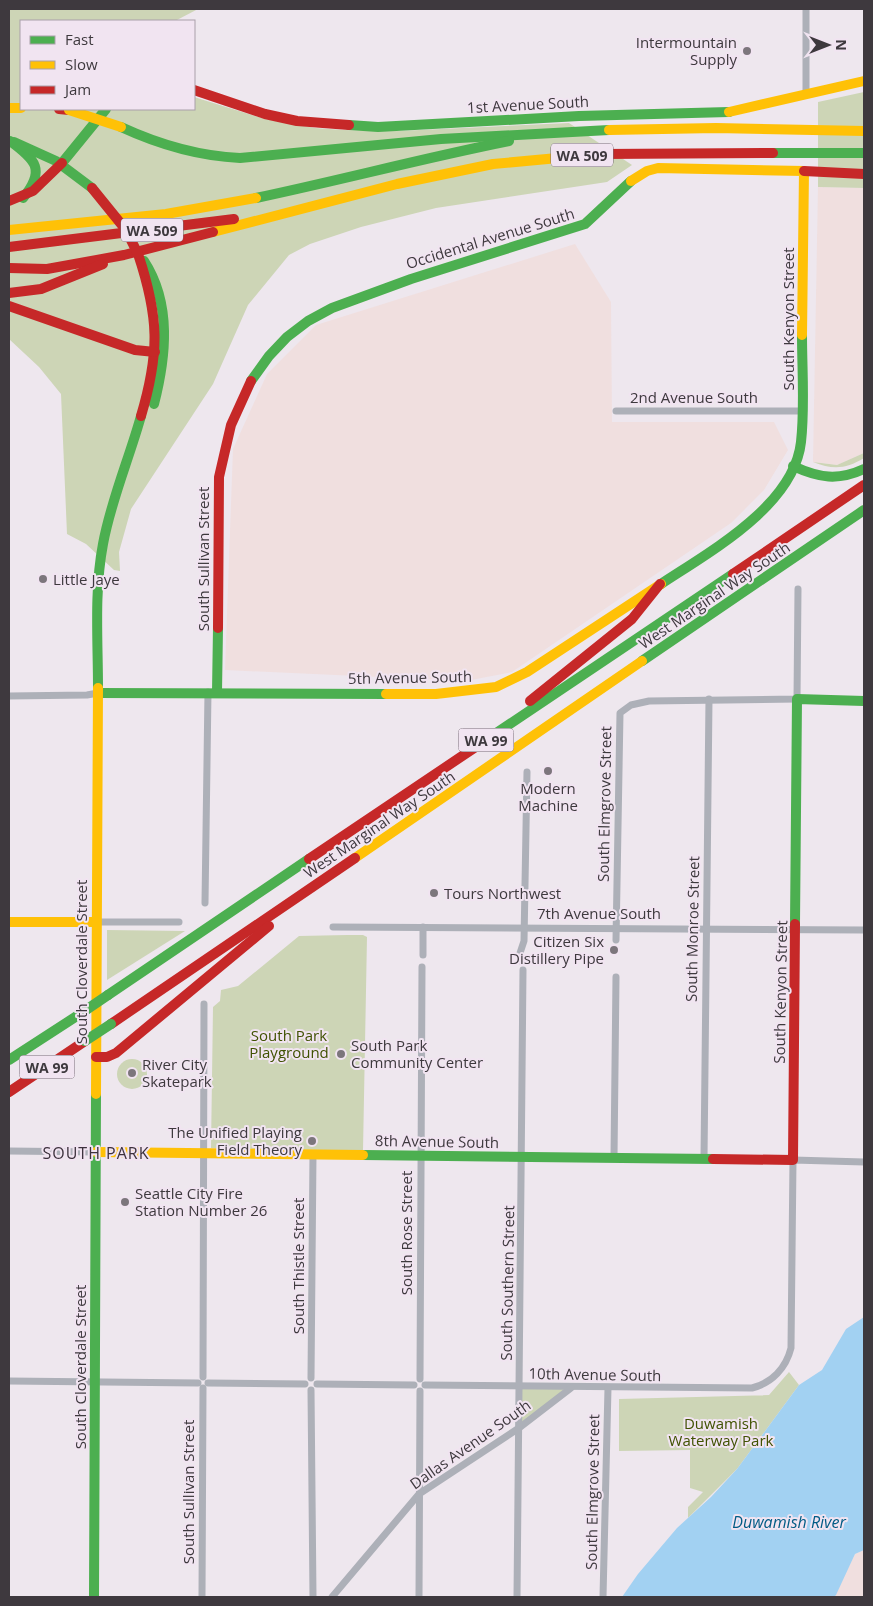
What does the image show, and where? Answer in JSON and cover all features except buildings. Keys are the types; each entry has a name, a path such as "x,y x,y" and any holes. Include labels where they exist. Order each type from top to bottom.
{"main road":[{"name":"1st Avenue South","path":"195,90 265,114 297,121 378,127 579,116 718,114 864,81"},
{"path":"64,110 121,127 167,147 215,158 240,158 470,136 611,131"},
{"path":"9,201 23,198 37,190 105,110"},
{"path":"816,129 821,125 864,124"},
{"name":"WA 509","path":"9,230 195,209 296,190 422,158 509,141 611,131 816,129 864,131"},
{"path":"10,140 39,150 62,162"},
{"path":"10,140 32,159 37,170 36,182 23,198"},
{"name":"WA 509","path":"9,247 163,229 296,210 443,174 493,164 549,158 633,153 864,153"},
{"path":"827,154 864,158"},
{"name":"South Cloverdale Street","path":"62,162 92,188 126,230 138,254 143,266 153,309 155,352 149,395 106,528 99,568 94,1597"},
{"name":"Occidental Avenue South","path":"228,428 248,384 268,358 304,325 331,308 407,280 585,224 608,206 633,178 646,170 658,168 864,174"},
{"name":"South Kenyon Street","path":"793,466 801,443 804,171"},
{"path":"10,269 48,269 124,255 296,210"},
{"name":"South Cloverdale Street","path":"121,480 132,466 161,380 164,340 163,317 157,286 150,268 138,254"},
{"path":"9,293 30,292 56,285 124,255"},
{"path":"9,306 135,350 155,352"},
{"name":"South Sullivan Street","path":"213,692 219,477 221,455 228,428"},
{"path":"793,466 813,475 832,479 847,478 864,469"},
{"name":"5th Avenue South","path":"98,693 436,694 496,688 527,672 748,525 772,500 793,466"},
{"name":"West Marginal Way South","path":"9,1060 864,485"},
{"name":"West Marginal Way South","path":"9,1092 324,880 864,510"},
{"path":"434,775 632,620 660,584"},
{"path":"797,699 864,701"},
{"name":"South Kenyon Street","path":"793,1160 797,699"},
{"path":"96,1057 107,1057 116,1053 324,880"},
{"path":"9,922 96,922"},
{"name":"8th Avenue South","path":"96,1152 793,1160"}],"street":[{"path":"806,9 806,94"},
{"name":"2nd Avenue South","path":"616,411 802,411"},
{"name":"South Kenyon Street","path":"797,699 798,590"},
{"name":"South Sullivan Street","path":"204,903 213,692"},
{"name":"5th Avenue South","path":"9,696 87,695 98,693"},
{"path":"708,699 797,699"},
{"name":"South Elmgrove Street","path":"616,940 618,720 624,708 631,705 649,701 708,699"},
{"name":"South Monroe Street","path":"704,1159 708,699"},
{"path":"521,961 524,927 526,772"},
{"path":"96,922 180,922"},
{"name":"7th Avenue South","path":"333,927 616,927 864,930"},
{"path":"423,927 423,955"},
{"name":"South Rose Street","path":"420,1379 422,967"},
{"name":"South Southern Street","path":"517,1597 523,970"},
{"path":"614,1158 616,977"},
{"name":"South Sullivan Street","path":"202,1597 204,1004"},
{"name":"8th Avenue South","path":"9,1151 96,1152"},
{"name":"South Thistle Street","path":"311,1378 313,1154"},
{"name":"South Kenyon Street","path":"764,1385 782,1368 791,1348 793,1160"},
{"name":"8th Avenue South","path":"793,1160 864,1162"},
{"path":"305,1384 306,1380 311,1378 316,1380 317,1384"},
{"path":"414,1385 416,1380 423,1380 419,1494 420,1597"},
{"path":"9,1381 305,1384"},
{"path":"305,1384 307,1389 311,1390"},
{"path":"313,1597 311,1390 317,1384 414,1385 422,1388"},
{"name":"10th Avenue South","path":"422,1388 519,1386 572,1388 747,1388 764,1385"},
{"name":"Dallas Avenue South","path":"332,1597 419,1494 518,1428 572,1388"},
{"name":"South Elmgrove Street","path":"603,1597 608,1388"}],"shaded area":[{"path":"818,187 864,188 864,453 837,465 813,462"},
{"path":"575,244 611,302 612,422 774,422 788,450 764,490 731,523 512,672 466,681 225,670 233,449 267,374 316,325"},
{"path":"864,1550 864,1597 834,1597 855,1554"}],"green space":[{"path":"9,9 198,9 177,20 20,20 20,110 195,110 195,97 265,119 315,128 344,130 398,131 569,123 632,165 607,182 436,208 361,227 310,244 289,255 248,305 213,384 131,509 119,552 120,571 114,570 86,544 67,534 61,394 39,367 9,339"},
{"path":"864,92 864,188 818,187 818,102"},
{"path":"864,453 864,458 845,466 833,467 813,462 837,465"},
{"path":"107,930 185,931 107,980"},
{"name":"South Park Playground","path":"363,935 367,937 363,1151 211,1148 213,1007 220,1001 221,990 238,986 299,936"},
{"name":"River City Skatepark","path":"132,1059 143,1063 147,1074 143,1085 132,1089 121,1085 117,1074 121,1063"},
{"name":"Duwamish Waterway Park","path":"789,1372 799,1385 737,1469 688,1518 688,1507 703,1492 690,1488 690,1450 619,1451 619,1399 769,1395"},
{"path":"519,1386 566,1388 519,1428"}],"water":[{"name":"Duwamish River","path":"864,1317 864,1550 855,1554 836,1595 834,1597 622,1597 638,1574 677,1528 711,1497 737,1469 799,1385 822,1370 846,1329"}],"traffic: fast":[{"path":"62,163 105,110"},
{"path":"349,125 378,127 579,116 729,112"},
{"path":"121,127 150,139 194,152 240,158 441,139 609,130"},
{"path":"10,141 26,154 35,166 34,180 23,198"},
{"path":"256,198 509,141"},
{"path":"14,142 56,161 92,188"},
{"path":"773,153 864,153"},
{"path":"251,381 269,356 287,337 308,321 332,308 411,279 585,224 631,181"},
{"path":"144,261 153,278 163,313 163,349 154,404"},
{"path":"661,584 725,542 766,507 783,487 795,465 801,442 803,402 802,335"},
{"path":"98,688 97,598 100,562 106,528 141,416"},
{"path":"793,466 811,473 828,476 846,475 864,469"},
{"path":"642,661 864,510"},
{"path":"486,740 733,574"},
{"path":"217,692 218,628"},
{"path":"98,693 386,694"},
{"path":"795,924 797,699 864,701"},
{"path":"108,995 309,859"},
{"path":"83,1012 108,995"},
{"path":"9,1060 83,1012"},
{"path":"85,1041 111,1024"},
{"path":"94,1597 96,1094"},
{"path":"363,1155 713,1159"}],"traffic: slow":[{"path":"729,112 864,81"},
{"path":"9,108 20,108"},
{"path":"69,110 121,127"},
{"path":"609,130 716,128 864,131"},
{"path":"213,232 397,184 493,164 601,154"},
{"path":"631,181 647,171 658,168 804,171 802,335"},
{"path":"9,230 166,214 256,198"},
{"path":"386,694 436,694 496,687 527,672 661,584"},
{"path":"355,858 642,661"},
{"path":"96,1094 98,688"},
{"path":"9,922 96,922"},
{"path":"96,1152 363,1155"}],"traffic: jam":[{"path":"195,90 265,114 297,121 349,125"},
{"path":"601,154 773,153"},
{"path":"9,201 33,191 62,163"},
{"path":"804,171 864,174"},
{"path":"92,188 126,230 138,254"},
{"path":"9,247 234,219"},
{"path":"9,268 47,269 124,255 213,232"},
{"path":"138,254 150,297 154,335 152,373 141,416"},
{"path":"9,293 41,289 103,264"},
{"path":"9,306 135,350 155,352"},
{"path":"218,628 219,477 231,425 251,381"},
{"path":"733,574 864,485"},
{"path":"530,701 632,619 660,584"},
{"path":"309,859 486,740"},
{"path":"111,1024 355,858"},
{"path":"713,1159 793,1160 795,924"},
{"path":"96,1057 107,1057 116,1053 269,926"},
{"path":"9,1092 85,1041"}],"place":[{"name":"Intermountain Supply","path":"747,51"},
{"name":"Little Jaye","path":"43,579"},
{"name":"Modern Machine","path":"548,771"},
{"name":"Tours Northwest","path":"434,893"},
{"name":"Citizen Six Distillery Pipe","path":"614,950"},
{"name":"South Park Community Center","path":"341,1054"},
{"name":"River City Skatepark","path":"132,1073"},
{"name":"The Unified Playing Field Theory","path":"312,1141"},
{"name":"Seattle City Fire Station Number 26","path":"125,1202"}],"district":[{"name":"SOUTH PARK","path":"96,1153"}]}
